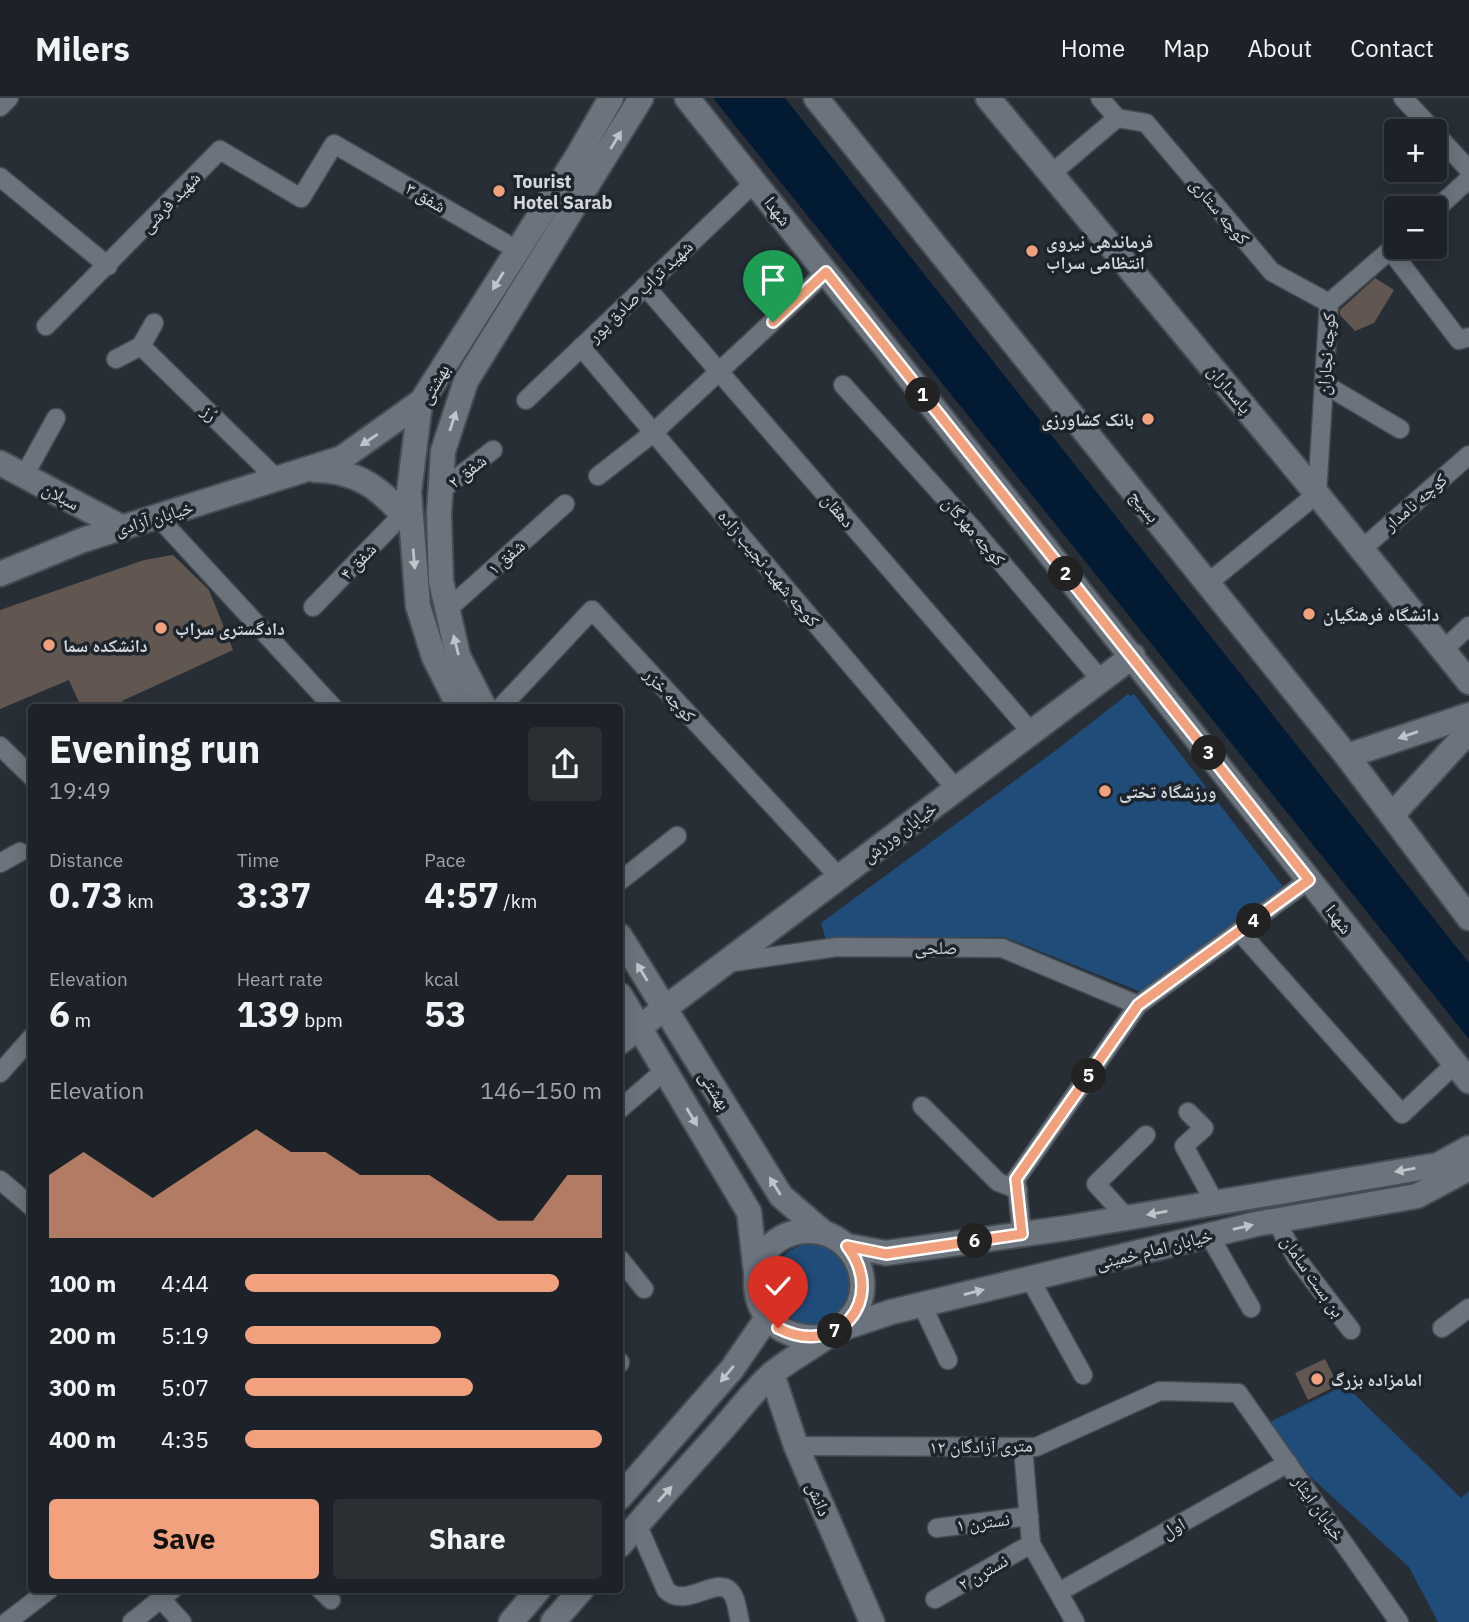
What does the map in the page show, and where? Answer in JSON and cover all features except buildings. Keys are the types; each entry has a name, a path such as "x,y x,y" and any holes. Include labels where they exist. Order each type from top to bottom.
{"main road":[{"name":"بهشتی","path":"458,704 434,657 418,606 407,519 422,401 578,157 611,98"},
{"name":"بهشتی","path":"482,704 458,656 441,581 440,491 443,451 466,381 641,98"},
{"name":"شهدا","path":"687,98 1462,1073"},
{"name":"بسیج","path":"816,98 1347,756 1469,918"},
{"name":"پاسداران","path":"988,98 1317,494 1469,682"},
{"name":"خیابان آزادی","path":"0,574 83,540 342,458 422,401"},
{"name":"سبلان","path":"0,463 122,528"},
{"path":"311,470 332,470 371,483 407,519"},
{"name":"خیابان ورزش","path":"627,1031 664,1008 724,964 1133,656"},
{"path":"1347,756 1469,715"},
{"path":"1393,814 1469,731"},
{"name":"بهشتی","path":"623,941 781,1196 824,1233"},
{"name":"بهشتی","path":"623,1010 627,1031 664,1071 749,1212 757,1274"},
{"name":"خیابان امام خمینی","path":"847,1246 886,1254 1127,1218 1438,1164 1469,1149"},
{"name":"خیابان امام خمینی","path":"623,1541 772,1374 830,1334 922,1305 1209,1236 1276,1221 1418,1196 1469,1168"},
{"path":"809,1231 824,1233 847,1246 861,1270 863,1284 856,1310 830,1334 792,1336 767,1318 759,1304 757,1274 770,1248 782,1239 809,1231"},
{"path":"623,1494 732,1369 767,1318"},
{"name":"دانش","path":"772,1374 796,1446 872,1622"},
{"path":"511,1622 535,1593"},
{"path":"554,1622 579,1593"}],"street":[{"path":"0,107 9,98"},
{"path":"1051,174 1117,118 1100,98"},
{"path":"1403,98 1422,119"},
{"name":"کوچه ستاری","path":"1117,118 1146,122 1272,272 1329,303"},
{"name":"شفق ۳","path":"334,144 517,250"},
{"name":"شهید فرشی","path":"108,266 220,150 301,198 334,144"},
{"path":"1447,146 1469,170"},
{"path":"0,177 108,266 46,326"},
{"path":"1447,200 1469,179"},
{"name":"شهید تراب صادق پور","path":"526,400 755,182"},
{"name":"کوچه نجاران","path":"1317,494 1329,303 1384,256"},
{"path":"1402,259 1459,340 1469,337"},
{"path":"598,476 653,432 826,272"},
{"name":"دهقان","path":"645,286 1032,733"},
{"path":"116,359 141,346 155,323"},
{"name":"رُز","path":"141,346 278,480"},
{"name":"کوچه شهید نجیب زاده","path":"581,347 956,789"},
{"path":"1324,384 1400,429"},
{"name":"کوچه مهرگان","path":"843,385 973,529 1101,680"},
{"path":"24,476 56,418"},
{"name":"شفق ۲","path":"440,491 493,450"},
{"name":"کوچه نامدار","path":"1362,549 1469,455"},
{"path":"1208,583 1317,494"},
{"name":"شفق ۱","path":"447,609 565,505"},
{"path":"158,517 330,704"},
{"name":"شفق ۴","path":"313,607 407,519"},
{"name":"کوچه خزر","path":"504,704 592,610 839,877"},
{"path":"1443,650 1469,626"},
{"path":"0,746 28,773"},
{"path":"623,879 677,836"},
{"path":"0,863 20,852"},
{"path":"1022,1234 1016,1179 1138,1005 1309,880"},
{"path":"1239,931 1402,1114 1462,1073"},
{"name":"صلحی","path":"724,964 837,947 1002,948 1138,1005"},
{"path":"0,1073 28,1042"},
{"path":"623,1106 664,1071"},
{"path":"922,1105 998,1182 1018,1190"},
{"path":"1188,1112 1204,1128 1184,1146 1215,1203"},
{"path":"1127,1218 1096,1184 1146,1135"},
{"path":"0,1180 28,1204"},
{"name":"بن بست سامان","path":"1276,1221 1297,1259 1351,1330"},
{"path":"1209,1236 1251,1308"},
{"path":"623,1263 644,1289"},
{"path":"1030,1279 1083,1375"},
{"path":"922,1305 948,1360"},
{"path":"1442,1328 1469,1308"},
{"name":"۱۲ متری آزادگان","path":"796,1446 1036,1447 1160,1391 1238,1393"},
{"name":"خیابان ایثار","path":"1238,1393 1399,1622"},
{"path":"1023,1447 1031,1544 1075,1622"},
{"name":"اول","path":"1059,1592 1287,1463"},
{"name":"نسترن ۱","path":"937,1528 1029,1516"},
{"path":"637,1524 666,1590 672,1596 681,1598 716,1587 732,1593 740,1622"},
{"name":"نسترن ۲","path":"935,1600 1031,1544"},
{"path":"6,1622 45,1593"},
{"path":"132,1622 167,1594 182,1622"}],"shaded area":[{"path":"713,98 785,98 1469,963 1469,1039"},
{"name":"ورزشگاه تختی","path":"1128,694 1134,694 1285,889 1141,992 1004,937 826,940 821,923"},
{"path":"812,1244 827,1247 840,1256 849,1269 852,1284 849,1299 840,1312 827,1321 812,1324 797,1321 784,1312 775,1299 772,1284 775,1269 784,1256 797,1247"},
{"path":"1345,1385 1461,1498 1469,1491 1469,1622 1438,1622 1409,1567 1302,1469 1270,1422"}],"place":[{"name":"Tourist Hotel Sarab","path":"499,191"},
{"name":"فرماندهی نیروی انتظامی سراب","path":"1032,251"},
{"name":"بانک کشاورزی","path":"1148,419"},
{"name":"دانشگاه فرهنگیان","path":"1309,614"},
{"name":"دادگستری سراب","path":"161,628"},
{"name":"دانشکده سما","path":"49,645"},
{"name":"ورزشگاه تختی","path":"1105,791"},
{"name":"امامزاده بزرگ","path":"1317,1379"}],"route":[{"path":"773,322 826,272 1309,880 1138,1005 1016,1179 1022,1234 886,1254 847,1246 861,1270 863,1284 856,1310 848,1322 823,1337 792,1336 778,1328"}]}
